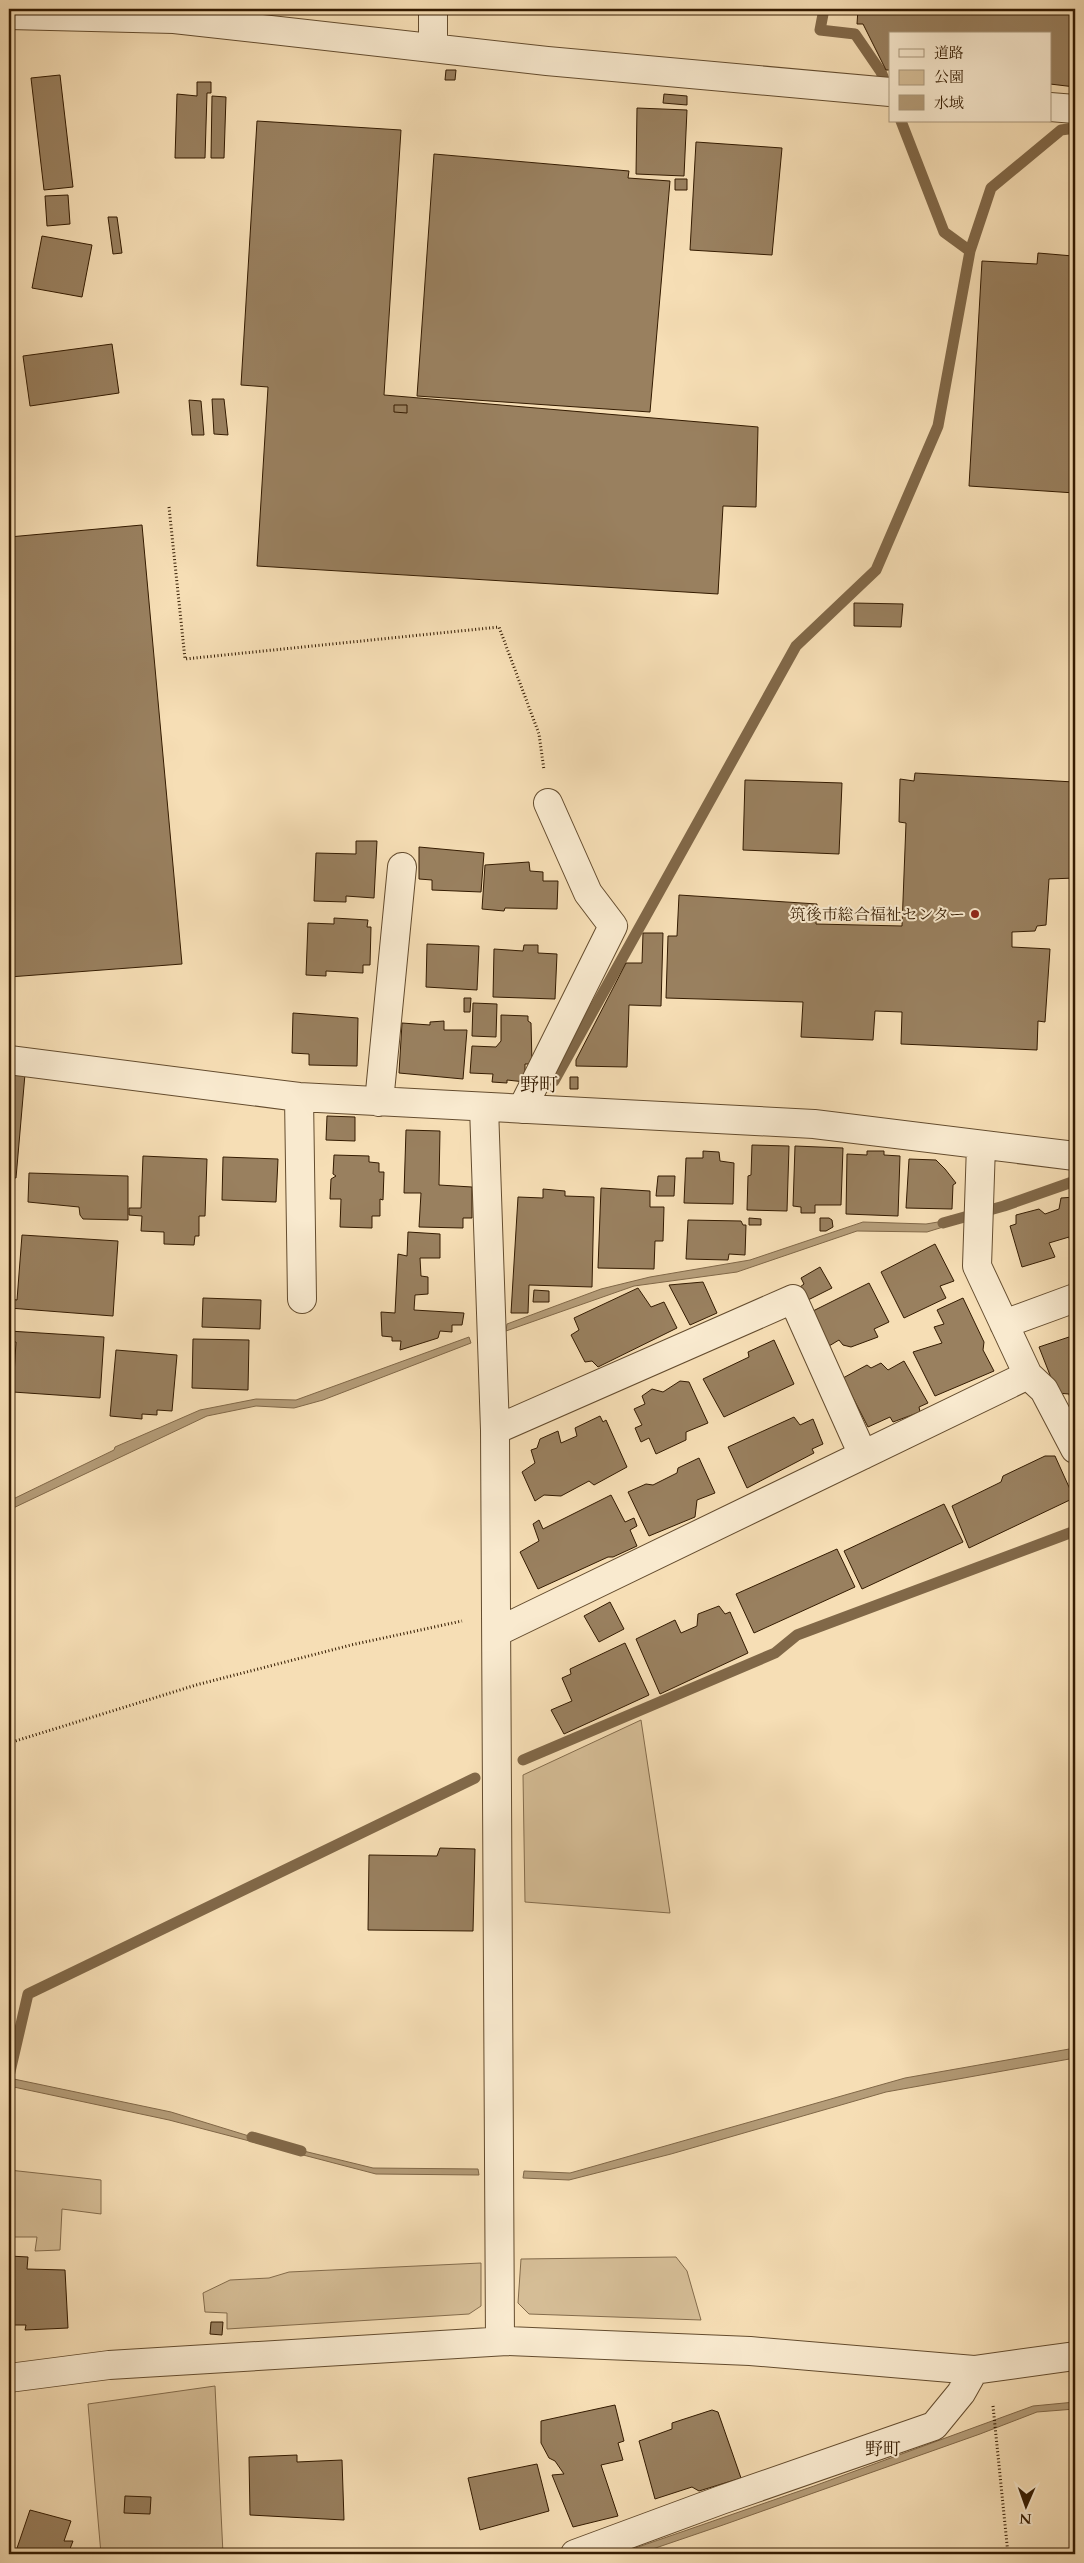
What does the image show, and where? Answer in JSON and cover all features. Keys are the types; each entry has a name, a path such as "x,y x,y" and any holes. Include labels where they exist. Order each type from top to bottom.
{"street":[{"path":"433,9 433,48"},
{"path":"9,15 174,14 546,61 889,92"},
{"path":"1052,107 1075,109"},
{"path":"522,1109 613,926 588,893 548,803"},
{"path":"379,1102 402,867"},
{"path":"9,1060 300,1097 814,1124 1075,1156"},
{"path":"300,1097 302,1300"},
{"path":"484,1107 495,1430 500,2341"},
{"path":"981,1145 976,1266 1028,1375 1044,1390 1075,1449"},
{"path":"1004,1324 1075,1298"},
{"path":"495,1430 793,1299 863,1454"},
{"path":"497,1623 863,1454 1028,1375"},
{"path":"9,2378 110,2365 500,2341 750,2351 982,2369 1075,2356"},
{"path":"575,2554 721,2500 934,2426 982,2369"}],"path":[{"path":"169,507 185,659 499,627 539,734 548,803"},
{"path":"9,1743 196,1685 351,1645 497,1623"},
{"path":"982,2369 1008,2554"}],"green space":[{"path":"641,1720 670,1913 525,1902 523,1775"},
{"path":"9,2170 101,2180 101,2214 62,2209 60,2250 35,2251 37,2237 9,2237"},
{"path":"676,2257 687,2271 701,2320 529,2314 518,2303 521,2259"},
{"path":"481,2263 481,2306 469,2314 227,2329 227,2313 205,2312 203,2293 230,2280 269,2278 289,2272"},
{"path":"215,2386 223,2554 101,2554 88,2404"}],"water":[{"path":"951,1216 956,1219 956,1223 927,1232 857,1231 737,1272 634,1286 506,1331 507,1324 601,1289 650,1277 750,1260 863,1222 926,1224 938,1222"},
{"path":"469,1337 471,1343 323,1400 294,1408 256,1406 207,1416 9,1510 9,1501 114,1450 115,1447 200,1410 256,1399 296,1400"},
{"path":"1075,2048 1075,2058 886,2092 671,2154 569,2180 523,2178 524,2171 570,2173 905,2078"},
{"path":"9,2078 171,2112 275,2144 373,2168 478,2169 479,2175 376,2174 169,2120 9,2086"},
{"path":"1075,2402 1075,2409 1037,2412 980,2434 638,2554 618,2554 814,2486 1033,2406"}],"building":[{"path":"858,9 1075,9 1075,87 1052,84 1052,32 889,32 889,70 886,70 863,24 857,24"},
{"path":"446,70 456,70 455,80 445,80"},
{"path":"60,75 73,187 44,190 31,78"},
{"path":"197,82 211,82 211,93 207,93 205,158 175,158 177,94 197,96"},
{"path":"664,94 687,96 687,105 663,103"},
{"path":"212,96 226,97 224,158 211,158"},
{"path":"637,108 687,110 684,176 636,174"},
{"path":"257,121 401,130 384,395 758,427 756,507 723,506 718,594 257,566 268,387 241,385"},
{"path":"696,142 782,148 772,255 690,250"},
{"path":"434,154 629,171 628,178 670,181 650,412 417,396"},
{"path":"675,179 687,179 687,190 675,190"},
{"path":"68,195 70,224 47,226 45,196"},
{"path":"108,217 117,217 122,253 113,254"},
{"path":"42,236 92,245 82,297 32,288"},
{"path":"1038,253 1073,256 1072,268 1075,268 1075,493 969,486 982,261 1037,264"},
{"path":"112,344 119,393 30,406 23,356"},
{"path":"212,399 224,399 228,435 214,434"},
{"path":"189,400 201,401 204,435 192,435"},
{"path":"394,405 407,405 407,413 394,412"},
{"path":"142,525 182,964 9,977 9,537"},
{"path":"854,603 903,604 901,627 854,626"},
{"name":"筑後市総合福祉センター","path":"915,773 1074,782 1075,878 1049,879 1046,925 1037,926 1035,931 1012,932 1012,947 1050,949 1045,1022 1038,1021 1037,1050 901,1044 902,1012 875,1011 873,1040 801,1037 803,1002 666,998 668,936 677,936 679,895 817,904 816,924 902,926 906,823 899,822 900,779 914,781"},
{"path":"745,780 842,783 839,854 743,850"},
{"path":"356,841 377,841 374,898 346,896 346,902 314,901 316,853 356,854"},
{"path":"419,847 484,853 481,892 432,890 432,880 419,879"},
{"path":"529,862 530,871 543,872 543,881 558,881 557,909 505,908 504,911 482,909 485,865"},
{"path":"334,918 368,920 367,927 371,927 370,965 363,965 363,973 326,971 326,976 306,975 308,923 334,924"},
{"path":"643,933 663,933 661,1006 629,1005 627,1067 576,1066 576,1060 626,963 642,963"},
{"path":"427,944 479,946 477,990 426,987"},
{"path":"524,945 538,945 538,953 557,954 555,999 493,997 494,949 523,951"},
{"path":"464,998 471,998 470,1012 464,1012"},
{"path":"473,1003 497,1004 496,1037 472,1036"},
{"path":"293,1013 358,1018 357,1066 309,1065 309,1054 292,1053"},
{"path":"501,1015 528,1016 528,1021 531,1023 532,1064 525,1064 525,1082 507,1080 507,1083 492,1082 493,1074 470,1073 472,1046 496,1047 501,1041"},
{"path":"444,1021 444,1030 467,1030 463,1079 399,1073 402,1023 430,1025 430,1022"},
{"path":"9,1072 25,1074 16,1178 9,1177"},
{"path":"570,1077 578,1077 578,1089 570,1089"},
{"path":"327,1116 355,1117 355,1141 326,1140"},
{"path":"406,1130 440,1131 439,1185 472,1187 472,1218 463,1218 463,1228 419,1227 421,1193 404,1193"},
{"path":"752,1145 789,1146 787,1211 747,1210 748,1176 751,1175"},
{"path":"795,1146 843,1148 841,1205 815,1205 815,1213 801,1213 801,1207 793,1206"},
{"path":"703,1151 719,1152 720,1161 734,1163 733,1204 684,1203 686,1158 703,1158"},
{"path":"867,1151 884,1151 884,1155 900,1156 898,1216 846,1214 847,1154 867,1155"},
{"path":"334,1155 369,1156 369,1162 379,1163 379,1172 384,1172 383,1200 380,1199 380,1216 372,1216 372,1228 340,1227 341,1199 330,1199 331,1179 336,1176 333,1174"},
{"path":"143,1156 207,1159 205,1216 199,1216 199,1236 195,1236 194,1245 164,1244 164,1232 141,1231 142,1216 129,1215 129,1208 141,1208"},
{"path":"223,1157 278,1159 276,1202 222,1200"},
{"path":"909,1159 936,1160 945,1169 956,1183 953,1185 952,1209 906,1208"},
{"path":"29,1173 128,1176 128,1220 83,1219 80,1215 79,1207 28,1202"},
{"path":"658,1176 675,1176 674,1196 656,1196"},
{"path":"601,1188 650,1191 650,1207 664,1207 663,1241 655,1241 654,1269 598,1268"},
{"path":"543,1189 565,1191 565,1196 594,1197 592,1287 529,1285 528,1313 511,1313 518,1197 543,1198"},
{"path":"1075,1197 1075,1247 1071,1248 1069,1237 1049,1243 1055,1257 1022,1267 1010,1226 1016,1224 1016,1215 1039,1209 1045,1214 1059,1209 1061,1198"},
{"path":"749,1218 761,1219 761,1225 749,1225"},
{"path":"820,1218 832,1220 833,1227 826,1231 820,1231"},
{"path":"688,1220 741,1221 743,1225 746,1225 745,1255 729,1254 728,1260 686,1259"},
{"path":"408,1232 440,1234 440,1258 420,1258 421,1276 428,1277 428,1294 415,1295 414,1310 464,1313 462,1325 452,1325 452,1332 440,1331 438,1338 400,1350 401,1341 392,1341 392,1337 382,1336 381,1312 395,1313 398,1254 407,1256"},
{"path":"22,1235 118,1241 113,1316 9,1308 10,1299 17,1300"},
{"path":"935,1244 954,1281 940,1286 946,1298 904,1318 881,1272"},
{"path":"820,1267 832,1288 806,1301 800,1287 804,1284 801,1278"},
{"path":"703,1282 717,1313 690,1325 669,1285"},
{"path":"869,1283 889,1322 874,1329 878,1337 851,1347 843,1345 839,1340 829,1346 811,1312"},
{"path":"638,1288 651,1307 664,1302 677,1328 598,1367 592,1361 585,1362 571,1335 579,1330 574,1318"},
{"path":"534,1290 549,1291 549,1302 533,1302"},
{"path":"203,1298 261,1300 260,1329 202,1327"},
{"path":"963,1298 984,1342 983,1350 994,1371 935,1396 913,1352 942,1343 934,1327 944,1324 937,1310"},
{"path":"9,1331 104,1337 100,1398 13,1392 16,1342 9,1342"},
{"path":"1075,1335 1075,1408 1072,1410 1069,1394 1057,1393 1039,1347"},
{"path":"193,1339 249,1340 248,1390 192,1388"},
{"path":"774,1340 794,1384 724,1417 703,1379 749,1357 748,1352"},
{"path":"116,1350 177,1355 172,1411 157,1410 157,1415 142,1414 142,1419 110,1416"},
{"path":"904,1361 928,1403 919,1407 920,1412 893,1422 890,1417 868,1427 843,1378 867,1365 871,1368 881,1363 888,1370"},
{"path":"680,1381 689,1382 708,1423 686,1432 686,1440 656,1454 649,1438 641,1442 635,1428 642,1425 634,1409 645,1404 642,1396 652,1389 663,1392"},
{"path":"600,1416 603,1422 606,1420 627,1467 594,1485 589,1481 561,1496 544,1495 535,1501 522,1472 535,1463 531,1450 537,1448 540,1439 558,1431 561,1443 577,1436 575,1428"},
{"path":"794,1417 800,1425 813,1419 823,1444 812,1449 814,1453 747,1488 728,1447"},
{"path":"1045,1456 1055,1456 1074,1498 969,1548 952,1506 1001,1482 1003,1476"},
{"path":"699,1458 715,1493 697,1500 695,1517 649,1536 628,1492 646,1484 653,1485 677,1473 678,1468"},
{"path":"611,1495 625,1522 634,1518 637,1526 630,1530 637,1546 538,1589 520,1552 539,1541 533,1524 539,1520 543,1529"},
{"path":"944,1504 963,1542 862,1589 844,1551"},
{"path":"837,1549 855,1587 754,1633 736,1594"},
{"path":"610,1602 624,1629 599,1642 584,1616"},
{"path":"719,1606 725,1614 730,1612 748,1653 660,1694 636,1639 675,1620 681,1633 697,1626 698,1614"},
{"path":"625,1643 649,1695 564,1734 551,1710 572,1701 562,1678 571,1674 570,1669"},
{"path":"440,1848 475,1849 473,1931 368,1930 369,1855 437,1856"},
{"path":"9,2256 28,2257 27,2269 65,2270 68,2328 25,2330 26,2325 9,2325"},
{"path":"211,2322 223,2322 222,2335 210,2334"},
{"path":"615,2405 624,2441 618,2443 623,2460 601,2465 618,2516 573,2527 552,2475 564,2474 555,2461 549,2458 541,2443 541,2421"},
{"path":"712,2410 718,2412 741,2478 699,2491 692,2487 655,2499 639,2441 672,2429 672,2423"},
{"path":"297,2455 297,2462 342,2460 344,2520 250,2515 249,2457"},
{"path":"537,2464 549,2511 480,2530 468,2478"},
{"path":"125,2496 151,2497 150,2514 124,2513"},
{"path":"30,2510 71,2521 64,2541 73,2541 68,2554 15,2554"}],"waterway":[{"path":"824,9 820,30 855,34 881,72 889,91"},
{"path":"901,122 944,232 970,251"},
{"path":"554,1081 796,646 876,570 938,426 970,251 991,188 1061,130 1075,128"},
{"path":"943,1223 1004,1206 1075,1181"},
{"path":"523,1760 775,1653 797,1635 1075,1531"},
{"path":"9,2076 28,1994 475,1778"},
{"path":"252,2137 301,2151"}],"place":[{"name":"筑後市総合福祉センター","path":"975,914"}],"district":[{"name":"野町","path":"539,1084"},
{"name":"野町","path":"883,2449"}]}
